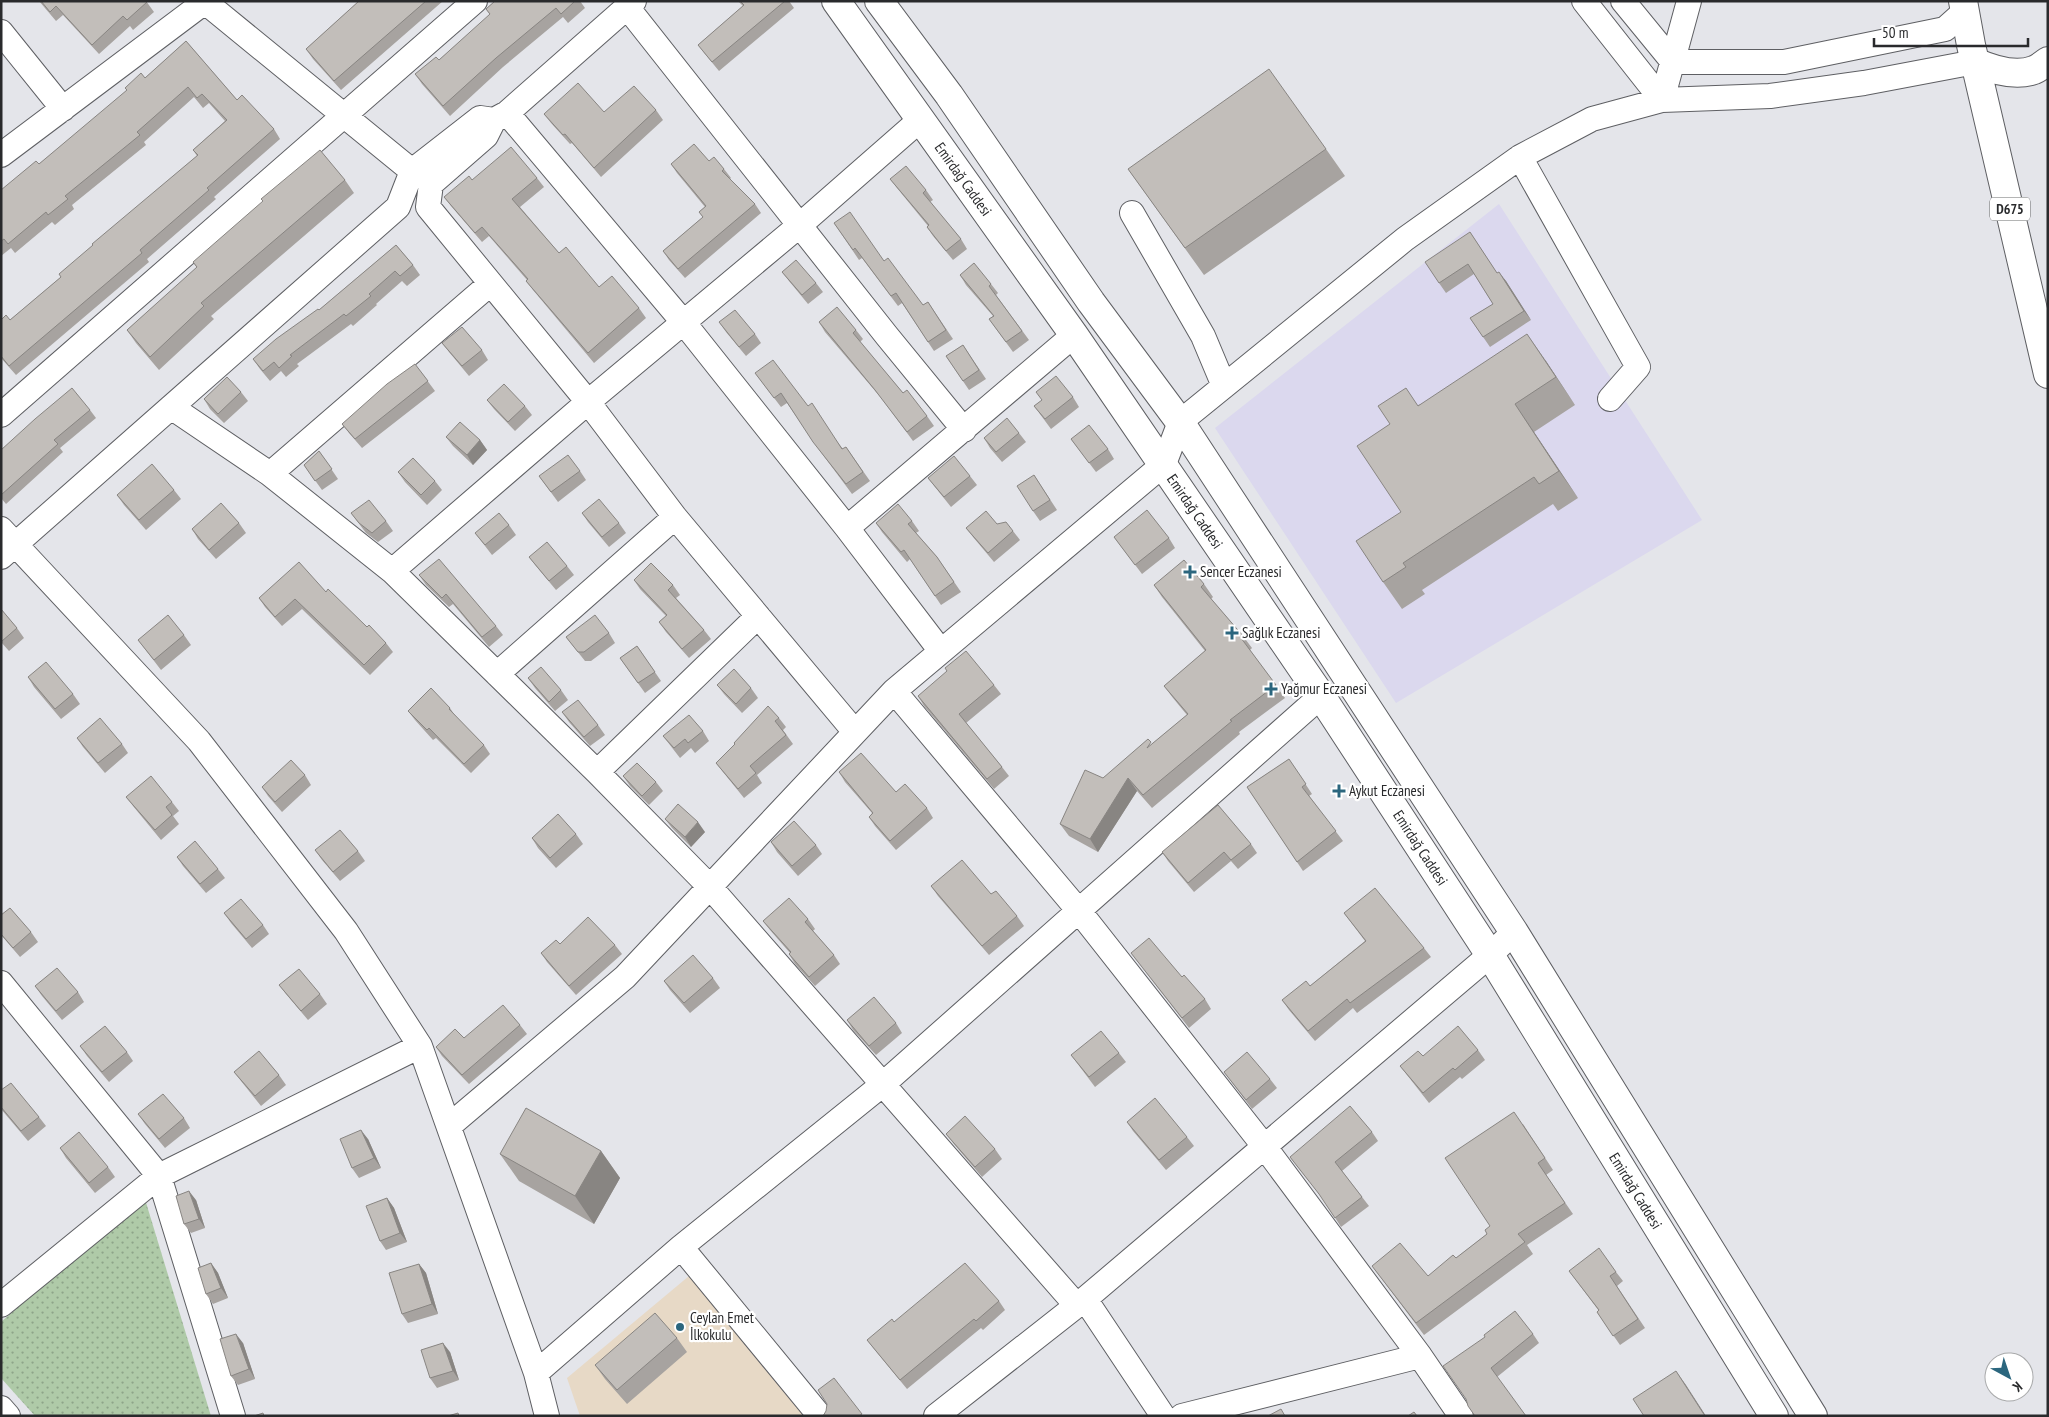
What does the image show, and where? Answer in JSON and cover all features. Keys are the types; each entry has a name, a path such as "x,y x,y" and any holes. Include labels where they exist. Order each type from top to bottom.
{"main road":[{"name":"Emirdağ Caddesi","path":"836,1 922,119 1074,335 1321,696 1490,955 1774,1416"},
{"path":"879,1 949,95 1091,302 1180,422 1514,932 1813,1416"},
{"name":"D675","path":"1969,5 1975,62 2048,374"},
{"path":"1975,62 1993,71 2017,72 2034,70 2048,61"}],"street":[{"path":"1,415 475,1"},
{"path":"1584,1 1662,100"},
{"path":"1623,1 1673,62"},
{"path":"1662,100 1689,1"},
{"path":"1,155 205,2 412,171"},
{"path":"855,732 675,517 588,402 428,208 431,184 486,136 500,117 631,4 800,225 964,430"},
{"path":"1673,62 1784,62 1945,29 1969,5"},
{"path":"1,32 63,109"},
{"path":"449,1126 625,977 894,691 940,650 1164,464 1180,422 1405,239 1520,157 1592,119 1662,100 1770,96 1864,84 1975,62"},
{"path":"500,117 480,118 412,171 398,207 171,407 6,544 198,742 346,931 420,1046 536,1372 547,1416"},
{"path":"500,117 684,323 847,528 940,650"},
{"path":"392,571 922,119"},
{"path":"1520,157 1638,367 1610,399"},
{"path":"1132,213 1203,336 1224,386"},
{"path":"270,474 490,284"},
{"path":"847,528 1074,335"},
{"path":"171,407 270,474 392,571 597,772 710,887 882,1085 1081,1302 1163,1416"},
{"path":"497,674 675,517"},
{"path":"597,772 758,616"},
{"path":"894,691 1079,911 1264,1146 1420,1356 1461,1416"},
{"path":"536,1372 681,1247 882,1085 1321,696"},
{"path":"936,1416 1081,1302 1490,955 1514,932"},
{"path":"1,983 159,1176 233,1416"},
{"path":"1,1305 159,1176 420,1046"},
{"path":"681,1247 820,1416"},
{"path":"1182,1416 1420,1356"},
{"path":"1,1408 8,1416"}],"shaded area":[{"path":"1499,204 1702,520 1396,703 1215,428"},
{"name":"Ceylan Emet İlkokulu","path":"689,1276 806,1416 580,1416 567,1378"}],"green space":[{"path":"144,1196 211,1416 35,1416 1,1378 1,1322"}],"building":[{"path":"41,1 147,2 127,20 123,16 92,45 56,6 50,12"},
{"path":"359,1 426,1 334,81 306,49"},
{"path":"495,1 575,1 561,14 556,8 496,58 443,106 415,74 436,57 439,60 490,14 486,9"},
{"path":"740,1 785,1 712,62 698,45 744,5"},
{"path":"186,41 237,100 242,95 274,129 207,188 209,190 140,250 142,253 9,366 1,356 1,320 6,315 10,320 61,277 59,274 92,244 198,155 193,150 227,120 202,94 197,98 188,87 137,132 140,135 65,196 68,199 48,215 46,212 8,244 4,239 1,241 1,190 36,161 39,164 127,90 125,88 141,73 145,78"},
{"path":"1269,69 1326,149 1185,248 1128,169"},
{"path":"578,83 604,112 634,86 656,110 594,168 565,134 563,135 544,114"},
{"path":"694,144 709,161 714,157 724,169 722,171 755,204 678,269 663,251 703,217 699,212 706,206 671,164"},
{"path":"511,147 537,178 512,199 559,253 566,247 599,287 612,276 639,308 588,353 526,281 528,279 482,227 475,233 444,197 469,176 472,180"},
{"path":"320,150 345,180 201,303 204,306 150,357 127,330 197,267 193,262 263,201 261,199"},
{"path":"906,166 926,190 923,193 961,239 946,251 927,227 929,225 890,179"},
{"path":"850,212 884,261 888,258 923,305 928,302 946,330 928,342 896,293 891,296 855,248 853,250 834,223"},
{"path":"1470,232 1524,311 1483,337 1470,318 1493,304 1468,264 1439,283 1425,262"},
{"path":"396,245 413,265 400,276 395,271 369,294 371,296 290,355 292,356 279,368 274,362 263,371 253,359 276,339 319,310"},
{"path":"796,260 816,283 802,295 782,272"},
{"path":"974,263 991,284 989,286 1022,331 1006,342 989,319 994,316 960,275"},
{"path":"837,307 856,330 853,333 903,393 907,390 927,416 907,432 819,322"},
{"path":"735,310 755,334 739,347 719,322"},
{"path":"462,327 482,350 462,366 442,343"},
{"path":"1527,334 1556,377 1515,404 1559,471 1539,484 1534,477 1403,563 1406,567 1383,582 1356,541 1401,512 1357,446 1390,424 1378,406 1406,388 1418,406"},
{"path":"963,345 979,370 963,381 946,356"},
{"path":"773,360 808,406 812,403 842,449 846,447 863,472 846,484 813,442 781,393 774,398 755,373"},
{"path":"415,364 428,381 355,439 342,424 387,384"},
{"path":"1056,376 1073,397 1045,419 1034,406 1042,400 1036,392"},
{"path":"227,377 241,392 218,414 204,399"},
{"path":"504,384 525,406 508,422 487,400"},
{"path":"72,388 90,410 54,440 58,444 1,495 1,450"},
{"path":"1007,418 1019,433 996,452 984,438"},
{"path":"460,422 480,440 467,455 446,437"},
{"path":"1089,425 1108,449 1089,463 1071,439"},
{"path":"319,451 332,469 315,481 304,465"},
{"path":"568,455 580,471 551,492 539,476"},
{"path":"954,456 970,476 944,497 928,478"},
{"path":"413,458 435,481 421,495 398,472"},
{"path":"152,464 174,490 139,520 117,495"},
{"path":"1034,475 1050,500 1033,511 1017,486"},
{"path":"599,499 619,523 602,537 582,513"},
{"path":"369,500 386,521 372,533 359,523 351,513"},
{"path":"221,503 239,523 209,550 192,529"},
{"path":"898,504 912,521 908,524 937,557 954,582 935,596 904,550 901,552 876,523"},
{"path":"1147,510 1169,538 1135,565 1114,537"},
{"path":"986,511 997,524 1006,522 1013,531 988,553 966,528"},
{"path":"499,513 509,525 485,545 475,533"},
{"path":"547,542 567,566 549,581 529,557"},
{"path":"439,559 496,626 482,637 446,594 442,598 419,575"},
{"path":"1184,560 1204,584 1201,587 1243,636 1241,638 1276,685 1230,720 1232,721 1143,795 1128,778 1090,839 1060,824 1085,770 1103,778 1148,739 1151,742 1147,748 1188,714 1164,686 1206,650 1154,585"},
{"path":"299,562 326,592 328,589 367,627 369,625 386,643 364,665 295,599 275,617 259,598"},
{"path":"651,563 673,585 668,590 704,630 682,649 659,622 667,615 634,580"},
{"path":"1,609 17,628 2,641 1,640"},
{"path":"168,615 184,635 154,660 138,640"},
{"path":"595,615 609,633 584,652 578,652 566,637"},
{"path":"637,646 655,672 638,683 620,658"},
{"path":"966,651 994,685 959,714 1002,767 987,779 918,696 947,671 945,668"},
{"path":"46,662 73,694 55,709 28,677"},
{"path":"541,667 561,690 549,702 528,678"},
{"path":"734,669 751,688 736,704 717,685"},
{"path":"431,688 484,745 464,764 429,728 427,730 408,711"},
{"path":"578,700 598,725 584,737 562,712"},
{"path":"768,706 779,718 775,721 786,735 750,766 756,773 738,789 716,763"},
{"path":"689,715 703,731 688,743 685,739 674,748 663,736"},
{"path":"100,718 122,744 98,763 77,738"},
{"path":"861,753 896,792 905,784 927,808 890,841 869,817 873,813 839,772"},
{"path":"1289,759 1306,784 1302,787 1336,831 1297,862 1247,787"},
{"path":"291,760 305,775 275,802 262,787"},
{"path":"637,763 656,782 642,796 623,776"},
{"path":"151,776 172,802 166,807 172,815 155,830 126,797"},
{"path":"678,804 698,822 685,837 665,819"},
{"path":"1218,805 1251,844 1231,860 1224,852 1188,883 1162,852"},
{"path":"558,814 576,834 550,858 532,838"},
{"path":"794,821 816,845 792,866 771,842"},
{"path":"340,830 358,851 333,872 315,850"},
{"path":"195,841 218,869 200,884 177,857"},
{"path":"962,860 991,894 996,891 1017,916 982,946 931,886"},
{"path":"1375,888 1424,948 1350,1003 1347,999 1308,1031 1282,1000 1306,981 1310,986 1366,941 1344,913"},
{"path":"789,898 808,919 805,922 834,955 809,977 789,954 791,952 763,921"},
{"path":"241,899 263,925 246,939 224,913"},
{"path":"10,908 31,932 13,948 1,934 1,915"},
{"path":"588,917 615,945 569,986 541,953 556,940 560,944"},
{"path":"1149,938 1182,977 1184,975 1205,999 1182,1018 1131,953"},
{"path":"693,955 713,978 684,1003 664,981"},
{"path":"57,968 78,992 56,1011 35,986"},
{"path":"299,969 320,994 301,1011 279,985"},
{"path":"874,997 896,1023 869,1046 847,1020"},
{"path":"503,1005 520,1025 462,1075 436,1047 455,1029 464,1038"},
{"path":"105,1026 127,1052 102,1072 80,1046"},
{"path":"1458,1026 1478,1050 1455,1070 1453,1068 1423,1093 1400,1066 1418,1051 1423,1056"},
{"path":"1101,1031 1119,1053 1089,1077 1071,1055"},
{"path":"259,1051 279,1075 255,1096 234,1072"},
{"path":"1247,1052 1270,1079 1246,1100 1224,1072"},
{"path":"11,1083 39,1117 21,1131 1,1107 1,1090"},
{"path":"163,1094 184,1118 159,1139 138,1114"},
{"path":"1155,1098 1187,1137 1159,1160 1127,1122"},
{"path":"1350,1106 1372,1132 1335,1162 1362,1197 1335,1218 1290,1157"},
{"path":"526,1108 601,1151 575,1196 500,1154"},
{"path":"1514,1112 1545,1158 1538,1163 1565,1203 1518,1234 1525,1242 1416,1323 1372,1266 1400,1243 1428,1276 1453,1255 1456,1258 1487,1234 1485,1230 1490,1226 1445,1158"},
{"path":"965,1116 995,1149 975,1167 946,1134"},
{"path":"361,1130 374,1158 352,1168 340,1139"},
{"path":"79,1132 108,1167 89,1183 60,1148"},
{"path":"189,1191 199,1219 184,1224 176,1196"},
{"path":"387,1198 400,1233 380,1241 366,1206"},
{"path":"1599,1248 1616,1272 1610,1276 1638,1319 1613,1336 1597,1312 1599,1310 1569,1271"},
{"path":"211,1263 221,1288 206,1294 198,1268"},
{"path":"965,1263 999,1301 976,1321 974,1319 900,1380 867,1340 892,1319 894,1322"},
{"path":"419,1264 432,1304 402,1314 389,1273"},
{"path":"1515,1311 1533,1334 1491,1368 1526,1416 1475,1416 1468,1406 1466,1399 1443,1366 1485,1337 1484,1335"},
{"path":"655,1313 677,1338 617,1390 595,1365"},
{"path":"236,1334 249,1369 231,1376 220,1339"},
{"path":"443,1343 453,1371 430,1378 421,1350"},
{"path":"1676,1371 1705,1416 1644,1416 1633,1399"},
{"path":"834,1378 862,1414 859,1416 823,1416 827,1404 818,1390"},
{"path":"1281,1409 1285,1416 1268,1416"},
{"path":"1414,1412 1417,1416 1408,1416"},
{"path":"458,1413 459,1416 448,1416"}],"place":[{"name":"Sencer Eczanesi","path":"1190,572"},
{"name":"Sağlık Eczanesi","path":"1232,633"},
{"name":"Yağmur Eczanesi","path":"1271,689"},
{"name":"Aykut Eczanesi","path":"1339,791"},
{"name":"Ceylan Emet İlkokulu","path":"680,1327"}]}
